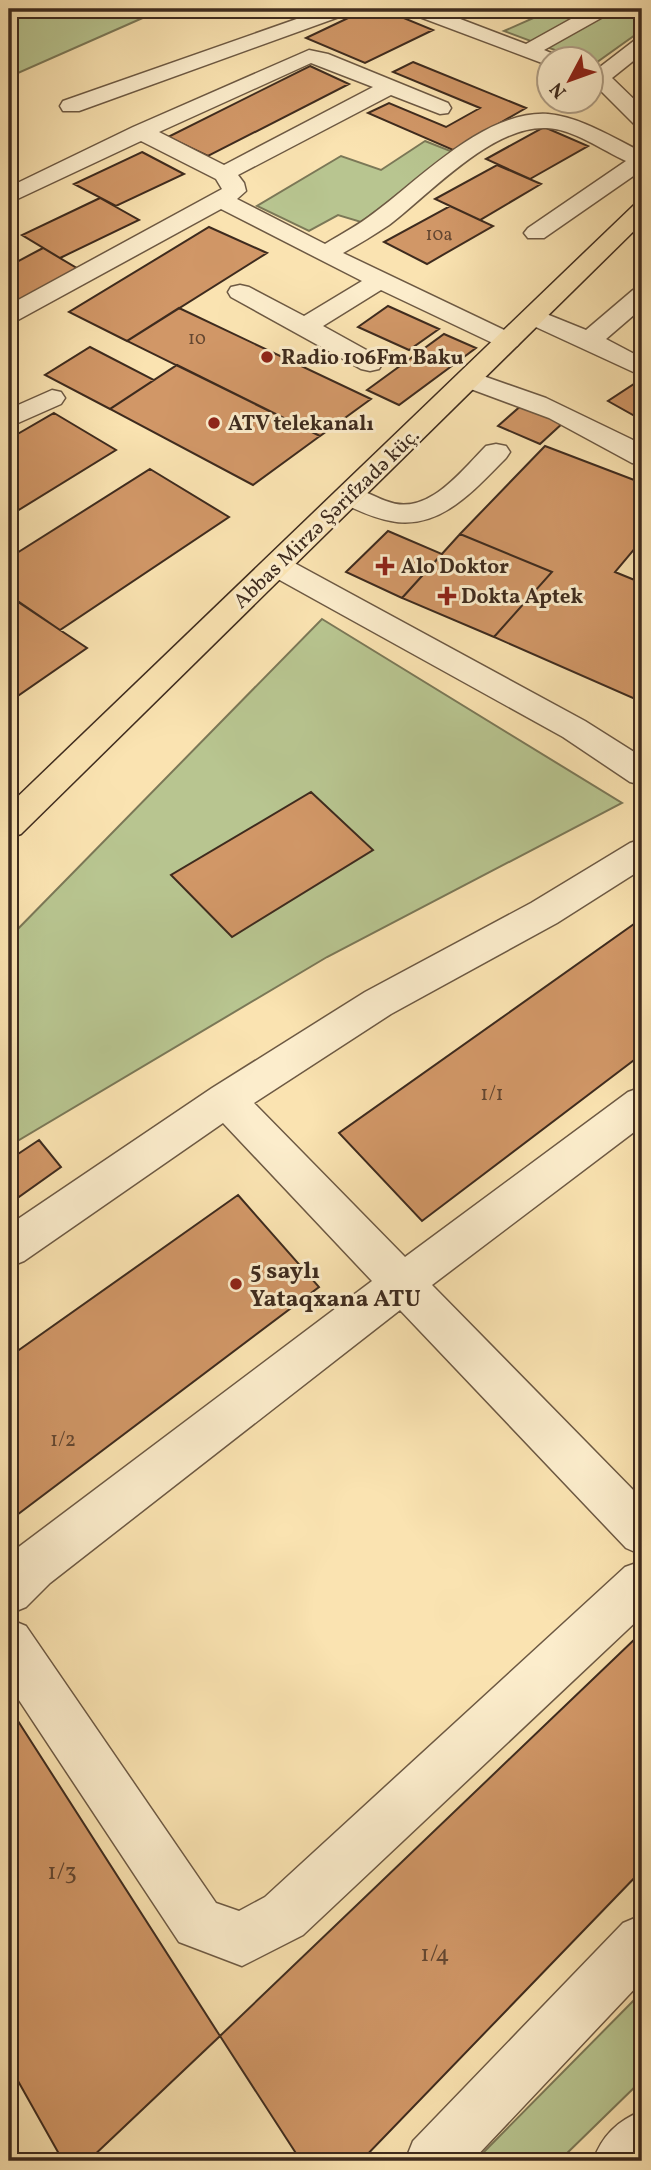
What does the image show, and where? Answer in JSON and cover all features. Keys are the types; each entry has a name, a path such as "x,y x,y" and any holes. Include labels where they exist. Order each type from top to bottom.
{"main road":[{"name":"Abbas Mirzə Şərifzadə küç.","path":"9,825 642,212"}],"lane":[{"path":"71,106 342,9"},
{"path":"416,9 447,13 536,54"},
{"path":"528,51 603,9"},
{"path":"606,69 642,44"},
{"path":"9,196 141,132 309,57 321,58 440,108"},
{"path":"606,86 642,119"},
{"path":"224,174 390,87"},
{"path":"325,254 381,219 476,146 528,121 548,121 564,125 642,160"},
{"path":"9,315 234,191 233,183 224,174 141,132"},
{"path":"536,233 642,160"},
{"path":"221,200 325,254 509,341"},
{"path":"305,326 381,280"},
{"path":"240,292 370,363"},
{"path":"589,340 642,295"},
{"path":"534,317 589,340 642,368"},
{"path":"469,379 526,397 562,413 642,457"},
{"path":"9,419 52,398"},
{"path":"349,496 394,513 421,513 443,504 496,452"},
{"path":"277,566 574,729 642,773"},
{"path":"9,1248 226,1100 378,1003 544,913 642,852"},
{"path":"226,1100 642,1532"},
{"path":"9,1590 33,1566 401,1284 642,1104"},
{"path":"9,1643 198,1923 242,1939 284,1916 642,1584"},
{"path":"433,2161 642,1942"},
{"path":"621,2161 642,2138"}],"green space":[{"path":"9,9 163,9 9,77"},
{"path":"521,9 642,9 642,30 606,56 606,46 544,46 504,31 538,16"},
{"path":"425,141 453,152 361,222 338,215 309,231 257,206 341,156 381,170"},
{"path":"322,619 622,803 327,957 9,1146 9,938"},
{"path":"642,1992 642,2080 559,2161 475,2161"}],"building":[{"path":"367,9 382,9 433,30 365,63 306,38"},
{"path":"413,62 526,108 453,150 368,113 389,103 446,127 480,108 393,72"},
{"path":"310,66 349,84 208,156 168,137"},
{"path":"544,127 588,146 530,179 486,159"},
{"path":"142,152 184,174 116,206 74,184"},
{"path":"497,165 541,184 480,220 435,199"},
{"path":"100,198 139,220 60,258 22,235"},
{"path":"450,206 493,226 427,264 384,242"},
{"path":"209,227 267,253 127,341 69,312"},
{"path":"43,248 80,270 9,308 9,266"},
{"path":"388,306 439,329 409,350 358,327"},
{"path":"179,308 371,399 320,436 127,341"},
{"path":"444,334 476,348 399,405 367,390"},
{"path":"90,347 154,380 110,409 45,375"},
{"name":"ATV telekanalı","path":"177,365 320,436 253,485 110,409"},
{"path":"637,382 642,385 642,420 608,401"},
{"path":"523,404 565,421 540,444 498,426"},
{"path":"54,413 116,450 9,516 9,439"},
{"path":"545,446 642,483 642,540 615,572 642,583 642,702 494,637 552,572 460,534"},
{"path":"150,469 229,517 60,630 9,595 9,558"},
{"path":"388,531 442,554 402,598 346,572"},
{"path":"460,534 552,572 494,637 402,598"},
{"path":"9,596 87,648 9,702"},
{"path":"311,792 373,850 232,937 171,875"},
{"path":"634,924 642,930 642,1054 422,1221 339,1133"},
{"path":"39,1140 61,1167 9,1204 9,1160"},
{"path":"238,1195 319,1287 9,1521 9,1357"},
{"path":"638,1636 642,1641 642,1870 361,2161 301,2161 220,2036"},
{"path":"9,1707 220,2036 88,2161 63,2161 9,2065"}],"place":[{"name":"Radio 106Fm Baku","path":"267,357"},
{"name":"ATV telekanalı","path":"214,423"},
{"name":"Alo Doktor","path":"385,566"},
{"name":"Dokta Aptek","path":"447,596"},
{"name":"5 saylı Yataqxana ATU","path":"236,1284"}]}
